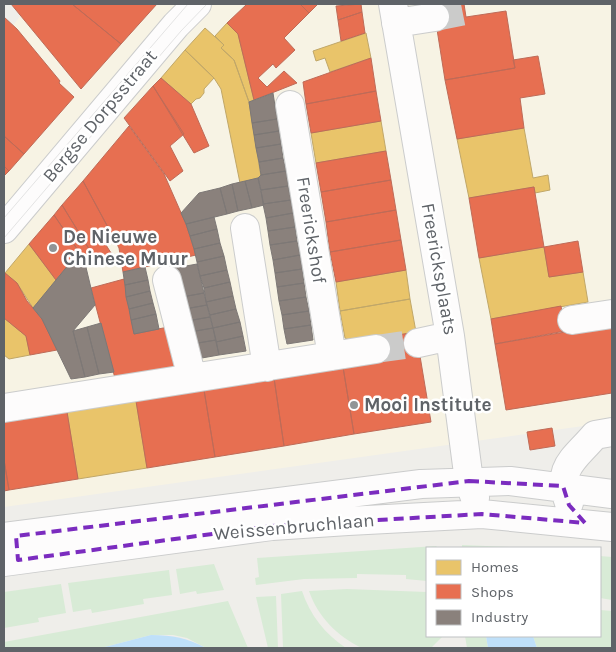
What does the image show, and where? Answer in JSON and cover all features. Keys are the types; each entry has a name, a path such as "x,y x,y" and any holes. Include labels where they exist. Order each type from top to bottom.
{"street":[{"name":"Bergse Dorpsstraat","path":"4,229 176,25 197,4"},
{"name":"Freericksplaats","path":"435,16 395,13 450,336 469,481 482,514"},
{"name":"Freerickshof","path":"290,104 332,356"},
{"path":"246,228 267,366"},
{"path":"167,280 192,378"},
{"path":"572,320 612,314"},
{"path":"418,342 450,336"},
{"path":"4,408 376,349"},
{"path":"585,523 570,505 563,486 564,471 595,435 612,432"},
{"name":"Weissenbruchlaan","path":"10,549 421,484 510,481 563,486 612,494"},
{"name":"Weissenbruchlaan","path":"10,549 272,526 482,514 612,527"}],"highlighted area":[{"path":"469,481 563,486 569,505 585,523 482,514 272,526 18,560 16,536"}],"shaded area":[{"path":"29,4 612,4 612,422 4,507 4,38"}],"green space":[{"path":"462,545 509,547 462,547"},
{"path":"436,546 437,547 426,547 426,581 406,579 406,575 357,574 357,578 304,579 256,585 255,578 259,577 257,558"},
{"path":"601,556 612,557 612,600 601,598"},
{"path":"214,564 224,590 197,594 196,591 180,594 176,569"},
{"path":"169,570 172,595 143,599 144,604 92,613 91,609 73,612 68,583"},
{"path":"61,584 66,613 38,618 39,622 4,628 4,592"},
{"path":"347,589 426,592 426,637 442,637 431,648 362,648 344,638 330,625 318,609 309,591"},
{"path":"302,591 309,608 319,623 331,637 346,648 283,648 281,594"},
{"path":"276,596 278,648 268,648 256,597"},
{"path":"228,601 248,648 206,648 187,638 173,635 151,635 101,648 4,648 4,642"},
{"path":"601,610 612,611 612,648 537,648 533,637 601,637"},
{"path":"465,637 486,637 488,648 467,648"}],"water":[{"path":"151,635 180,638 206,648 101,648"},
{"path":"486,637 533,637 537,648 488,648"}],"building: Homes":[{"path":"227,23 238,34 254,100 249,102 234,60 221,48 224,45 215,36"},
{"path":"205,28 224,45 221,48 234,60 249,102 261,177 240,183 221,89 214,78 185,50"},
{"path":"366,33 371,58 330,72 325,58 316,61 313,51"},
{"path":"185,50 214,78 204,89 204,93 200,98 191,104 161,78"},
{"path":"381,121 386,151 316,163 311,133"},
{"path":"524,128 533,178 548,175 550,190 535,193 534,187 469,198 457,139"},
{"path":"29,244 56,280 33,308 17,283 5,273"},
{"path":"544,247 549,277 583,272 588,302 491,319 479,258"},
{"path":"406,270 410,299 340,311 336,282"},
{"path":"410,299 416,332 355,343 345,338 340,311"},
{"path":"4,318 26,336 30,355 9,359 4,355"},
{"path":"136,401 147,468 78,479 67,412"}],"building: Shops":[{"path":"11,4 72,4 121,44 81,89"},
{"path":"72,4 157,4 121,44"},
{"path":"247,4 300,4 309,13 284,38 295,50 276,68 273,64 258,78 267,87 284,71 297,83 254,100 238,34 227,23"},
{"path":"300,4 318,4 309,13"},
{"path":"361,4 362,12 338,20 336,6"},
{"path":"433,4 464,4 466,17 506,11 515,68 445,80"},
{"path":"362,12 365,33 341,41 338,20"},
{"path":"4,17 17,29 60,81 59,83 74,97 24,154 4,136"},
{"path":"538,56 545,94 520,98 524,128 457,139 445,80 515,68 513,60"},
{"path":"371,58 376,91 306,104 303,82"},
{"path":"161,78 191,104 209,146 194,153 153,86"},
{"path":"153,86 184,134 170,146 183,171 170,181 124,118"},
{"path":"376,91 381,121 311,133 306,104"},
{"path":"129,126 164,174 186,224 196,255 123,272 119,248 83,181"},
{"path":"4,136 24,154 9,171 4,166"},
{"path":"386,151 391,180 321,192 316,163"},
{"path":"4,166 9,171 4,176"},
{"path":"391,180 396,210 326,222 321,192"},
{"path":"83,181 115,240 106,245 113,256 99,265 62,205"},
{"path":"534,187 544,247 479,258 469,198"},
{"path":"62,205 92,254 84,259 54,215"},
{"path":"396,210 401,240 330,252 326,222"},
{"path":"54,215 79,252 56,280 29,244"},
{"path":"401,240 406,270 336,282 330,252"},
{"path":"578,241 583,272 549,277 544,247"},
{"path":"5,273 17,283 27,301 42,319 57,350 30,355 26,336 4,318"},
{"path":"124,279 134,334 168,327 179,367 116,382 91,288"},
{"path":"561,306 565,331 495,344 491,319"},
{"path":"612,324 612,393 506,410 495,344"},
{"path":"416,332 431,422 354,434 343,367 374,339"},
{"path":"343,367 354,434 284,446 274,378"},
{"path":"274,378 284,446 215,457 204,390"},
{"path":"204,390 215,457 147,468 136,401"},
{"path":"67,412 78,479 9,490 4,460 4,422"},
{"path":"552,428 555,446 530,450 527,432"},
{"path":"4,460 9,490 4,491"}],"building: Industry":[{"path":"273,93 277,119 252,123 249,102"},
{"path":"277,119 279,131 254,135 252,123"},
{"path":"279,131 281,144 256,148 254,135"},
{"path":"281,144 283,158 259,162 256,148"},
{"path":"283,158 286,171 261,175 259,162"},
{"path":"286,171 288,186 261,190 258,178 261,175"},
{"path":"258,178 264,205 252,208 245,181"},
{"path":"245,181 252,208 238,211 232,184"},
{"path":"232,184 238,211 227,214 220,188"},
{"path":"288,186 291,200 263,204 261,190"},
{"path":"220,188 227,214 186,224 181,213 199,193"},
{"path":"291,200 293,213 266,218 263,204"},
{"path":"293,213 295,227 268,231 266,218"},
{"path":"214,217 217,229 190,236 186,224"},
{"path":"295,227 297,241 270,245 268,231"},
{"path":"217,229 220,243 194,249 190,236"},
{"path":"297,241 300,255 273,260 270,245"},
{"path":"220,243 224,256 197,262 194,249"},
{"path":"79,252 84,259 95,305 73,331 85,377 71,379 42,319 33,308"},
{"path":"300,255 302,269 275,273 273,260"},
{"path":"224,256 227,270 200,276 197,262"},
{"path":"197,264 204,293 182,297 175,268"},
{"path":"145,267 148,280 125,285 123,272"},
{"path":"302,269 304,283 277,287 275,273"},
{"path":"227,270 230,282 204,288 200,276"},
{"path":"148,280 150,291 126,297 125,285"},
{"path":"230,282 233,296 206,302 204,288"},
{"path":"304,283 306,297 279,301 277,287"},
{"path":"150,291 153,303 129,309 126,297"},
{"path":"204,293 207,305 185,309 182,297"},
{"path":"233,296 236,309 210,315 206,302"},
{"path":"306,297 309,311 282,315 279,301"},
{"path":"153,303 156,314 131,320 129,309"},
{"path":"207,305 210,317 187,321 185,309"},
{"path":"236,309 240,322 213,328 210,315"},
{"path":"309,311 311,325 284,329 282,315"},
{"path":"156,314 159,329 134,334 131,320"},
{"path":"210,317 213,328 190,332 187,321"},
{"path":"240,322 243,336 216,342 213,328"},
{"path":"101,323 114,372 99,374 87,327"},
{"path":"311,325 313,340 287,344 284,329"},
{"path":"87,327 99,374 85,377 73,331"},
{"path":"213,328 216,340 192,344 190,332"},
{"path":"243,336 246,351 219,355 216,342"},
{"path":"216,340 219,355 196,359 192,344"}],"tunnel":[{"path":"435,17 465,11"},
{"path":"376,349 418,343"}],"tram line":[{"path":"4,218 188,4"},
{"path":"4,238 181,31 207,4"}],"place":[{"name":"De Nieuwe Chinese Muur","path":"53,248"},
{"name":"Mooi Institute","path":"354,405"}]}
